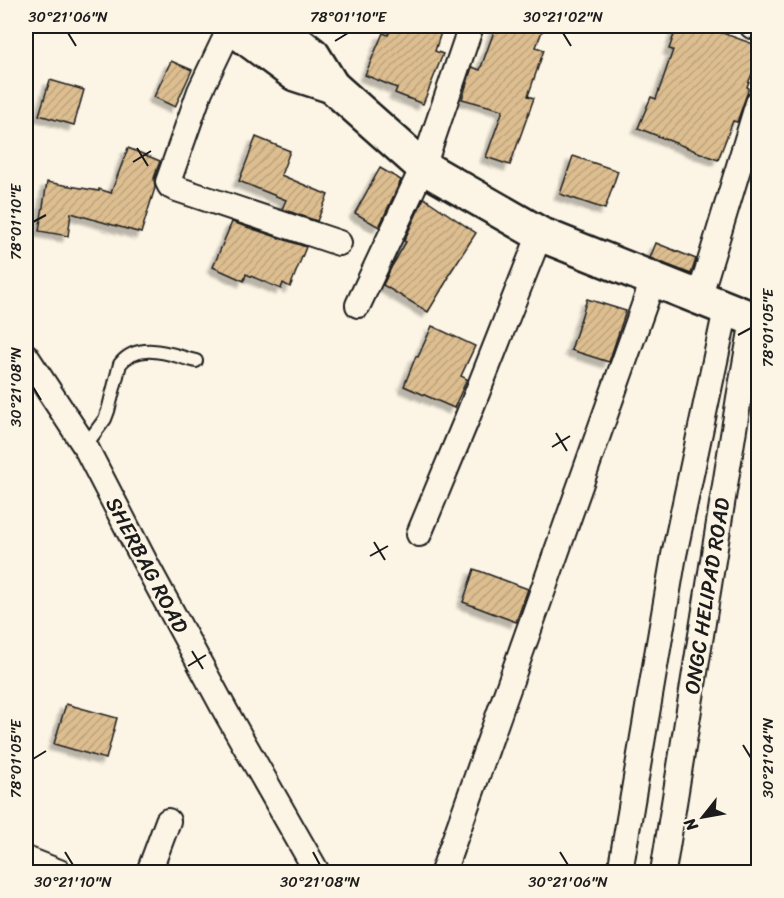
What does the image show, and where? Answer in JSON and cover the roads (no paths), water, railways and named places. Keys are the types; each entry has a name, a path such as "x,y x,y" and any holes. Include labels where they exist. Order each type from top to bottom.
{"street":[{"path":"332,86 295,74 231,26 200,91 168,182 174,188 339,243"},
{"path":"276,26 313,55 332,86 423,167 540,234 734,312"},
{"path":"358,305 423,167 471,26"},
{"path":"752,26 759,27"},
{"path":"620,873 674,555 734,312 759,103"},
{"path":"419,534 540,234"},
{"path":"443,873 653,280"},
{"name":"ONGC HELIPAD ROAD","path":"663,873 739,398 734,312"},
{"name":"SHERBAG ROAD","path":"26,356 85,446 152,577 317,873"},
{"path":"150,873 168,821"},
{"path":"26,859 59,873"}],"lane":[{"path":"85,446 105,419 120,364 125,358 137,351 155,350 196,361"}]}
